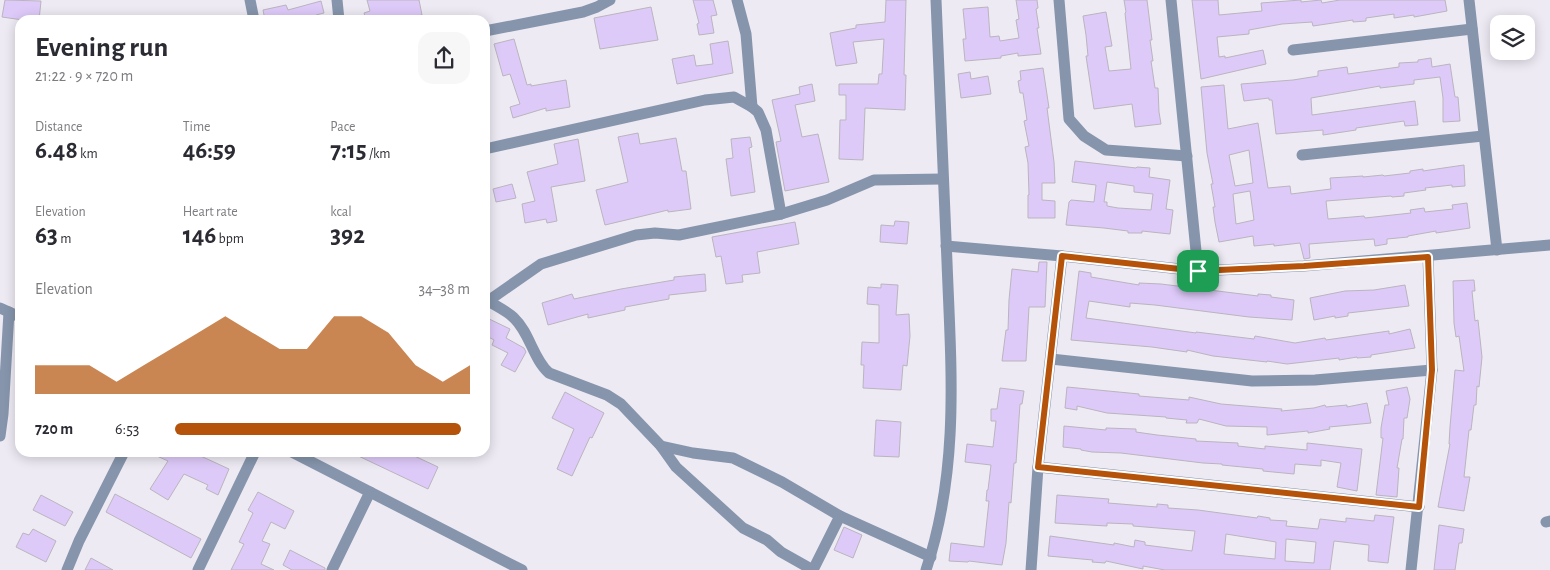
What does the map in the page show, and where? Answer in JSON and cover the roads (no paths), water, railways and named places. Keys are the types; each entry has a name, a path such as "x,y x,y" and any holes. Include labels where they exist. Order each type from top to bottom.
{"street":[{"path":"250,0 253,15"},
{"path":"336,0 338,15"},
{"path":"490,30 583,12 596,8 610,0"},
{"path":"736,0 746,34 752,107"},
{"path":"926,570 931,557 945,493 951,441 952,369 936,0"},
{"path":"1059,0 1070,119 1084,136 1106,150 1187,156"},
{"path":"1171,0 1198,271"},
{"path":"1469,0 1497,250"},
{"path":"1293,50 1472,29"},
{"path":"490,148 705,100 734,97 758,112 766,130 781,214"},
{"path":"1302,154 1483,136"},
{"path":"490,297 541,264 636,235 655,233 679,234 781,214 827,200 874,180 943,179"},
{"path":"946,246 1062,256 1198,271 1428,257 1550,245"},
{"path":"1031,570 1038,467 1062,256"},
{"path":"1410,570 1419,507 1432,370 1428,257"},
{"path":"490,303 514,318 521,327 543,368 549,373 608,395 622,404 660,446 676,467 743,528 767,540 781,552 813,570 840,516"},
{"path":"0,436 3,414 4,310"},
{"path":"1051,359 1252,380 1315,380 1432,370"},
{"path":"660,446 733,458 782,482 840,516 931,557"},
{"path":"67,570 82,534 121,457"},
{"path":"198,570 253,457"},
{"path":"302,457 522,570"},
{"path":"1038,467 1419,507"},
{"path":"332,570 370,492"}]}
